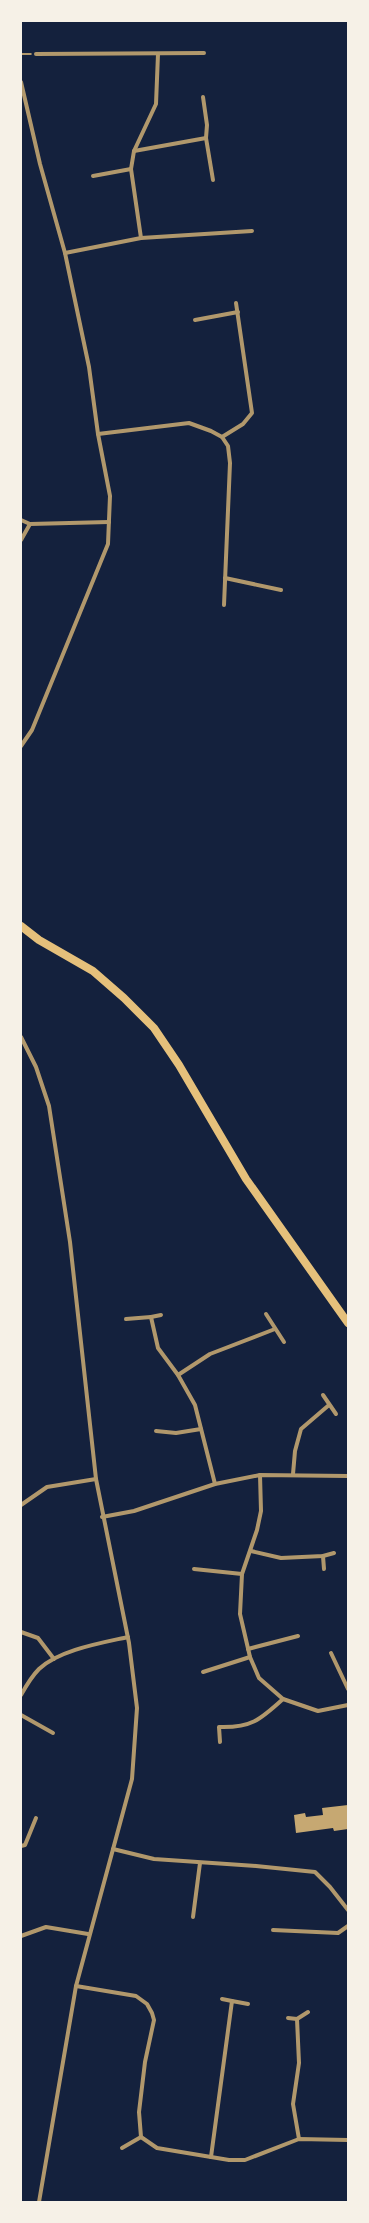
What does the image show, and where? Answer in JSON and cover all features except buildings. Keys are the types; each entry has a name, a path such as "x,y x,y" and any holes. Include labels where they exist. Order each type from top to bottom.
{"main road":[{"path":"21,926 39,940 93,971 124,998 154,1028 179,1065 246,1179 348,1323"}],"street":[{"path":"36,54 204,53"},
{"path":"141,238 132,169 134,151 156,104 158,54"},
{"path":"21,82 40,164 65,252 89,367 98,434 110,496 108,544 32,730 21,746"},
{"path":"203,97 207,125 206,138 214,180"},
{"path":"134,151 206,138"},
{"path":"93,176 132,169"},
{"path":"65,252 141,238 252,231"},
{"path":"222,437 243,424 252,413 236,303"},
{"path":"196,320 238,312"},
{"path":"98,434 189,423 211,431 222,437 228,446 230,463 224,605"},
{"path":"21,520 30,524 109,522"},
{"path":"21,540 30,524"},
{"path":"225,578 281,590"},
{"path":"21,1037 36,1067 48,1106 70,1242 96,1479 102,1516 128,1637 137,1708 137,1737 132,1779 88,1934 76,1986 39,2202"},
{"path":"266,1314 284,1342"},
{"path":"126,1319 161,1315"},
{"path":"151,1317 158,1348 178,1375 195,1405 215,1484"},
{"path":"178,1375 210,1354 275,1329"},
{"path":"323,1395 336,1414"},
{"path":"293,1474 294,1451 301,1429 329,1405"},
{"path":"156,1432 176,1434 201,1430"},
{"path":"102,1516 134,1511 215,1484 260,1475 293,1474 348,1476"},
{"path":"260,1475 261,1511 251,1551 242,1574 240,1614 250,1657 259,1678 284,1699 318,1711 348,1705"},
{"path":"21,1505 47,1487 96,1479"},
{"path":"251,1551 281,1558 334,1554"},
{"path":"323,1556 324,1569"},
{"path":"194,1569 242,1574"},
{"path":"21,1632 38,1638 54,1659"},
{"path":"248,1649 298,1636"},
{"path":"21,1695 39,1669 54,1659 85,1648 128,1637"},
{"path":"331,1653 348,1689"},
{"path":"203,1672 250,1657"},
{"path":"220,1742 219,1727 237,1728 262,1719 284,1699"},
{"path":"21,1715 53,1733"},
{"path":"21,1846 25,1845 30,1837 36,1818"},
{"path":"113,1849 154,1859 256,1866 315,1872 330,1887 348,1910"},
{"path":"193,1917 200,1863"},
{"path":"273,1930 338,1933 348,1926"},
{"path":"21,1936 46,1927 88,1934"},
{"path":"76,1986 136,1996 147,2004 152,2013 154,2020 145,2062 139,2112 141,2138"},
{"path":"222,1999 248,2004"},
{"path":"211,2157 232,2001"},
{"path":"288,2018 297,2019 308,2012"},
{"path":"297,2019 299,2064 293,2104 299,2139"},
{"path":"122,2148 141,2138"},
{"path":"141,2138 157,2148 211,2157 245,2160 299,2139 348,2140"}]}
